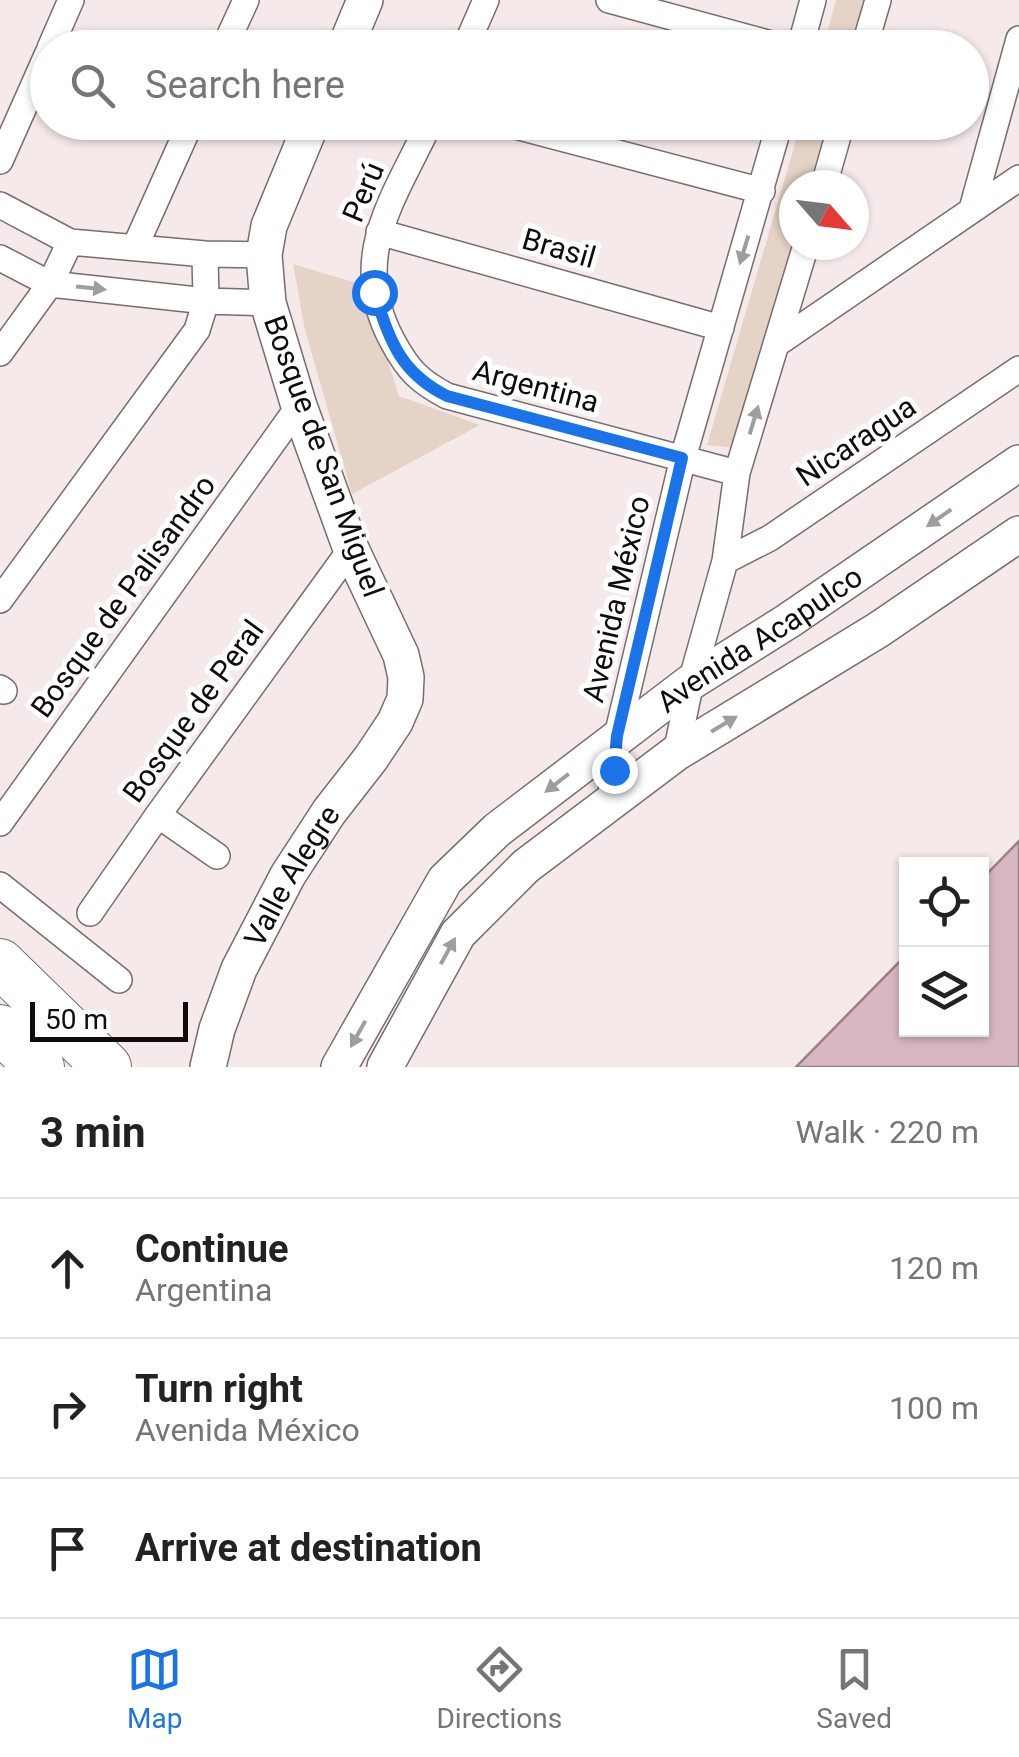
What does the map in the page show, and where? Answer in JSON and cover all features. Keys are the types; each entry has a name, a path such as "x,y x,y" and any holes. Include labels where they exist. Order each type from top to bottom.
{"highway":[{"path":"0,963 107,1067"},
{"path":"0,1029 40,1067"}],"street":[{"path":"58,30 71,0"},
{"path":"232,30 246,0"},
{"path":"353,30 366,0"},
{"path":"472,30 486,0"},
{"path":"609,0 720,30"},
{"path":"805,30 814,0"},
{"path":"869,30 878,0"},
{"path":"972,209 1019,39"},
{"path":"0,161 30,93"},
{"path":"135,247 182,140"},
{"path":"268,302 264,255 275,210 304,140"},
{"name":"Perú","path":"374,292 373,257 378,232 421,140"},
{"path":"568,140 762,191"},
{"name":"Avenida México","path":"610,804 617,736 682,458 775,140"},
{"path":"828,170 837,140"},
{"path":"778,343 1019,178"},
{"path":"0,205 70,242 204,254 264,255"},
{"name":"Brasil","path":"378,232 721,328"},
{"path":"0,353 50,284 70,242"},
{"path":"0,600 197,330 206,301 204,254"},
{"name":"Bosque de San Miguel","path":"0,258 50,284 206,301 268,302 299,406 352,550 401,655 405,699"},
{"path":"676,753 691,682 726,561 737,473 802,260"},
{"name":"Argentina","path":"374,292 386,330 409,370 447,396 737,473"},
{"name":"Nicaragua","path":"726,561 770,538 1019,369"},
{"name":"Bosque de Palisandro","path":"0,823 299,406"},
{"name":"Avenida Acapulco","path":"339,1067 445,880 497,830 691,682 818,601 1019,463"},
{"name":"Avenida Acapulco","path":"384,1067 458,934 526,866 676,753 878,630 1019,534"},
{"name":"Bosque de Peral","path":"90,912 352,550"},
{"name":"Valle Alegre","path":"208,1067 239,969 288,875 329,812 372,758 405,699"},
{"path":"158,814 217,856"},
{"path":"0,885 119,980"}],"shaded area":[{"path":"836,0 870,0 861,30 828,30"},
{"path":"796,140 830,140 822,170 787,170"},
{"path":"779,198 779,260 790,260 743,449 707,445"},
{"path":"293,264 363,285 399,396 480,425 352,494 305,330"}],"building":[{"path":"1019,841 1019,1067 796,1067 899,962 899,1037 989,1037 989,872"}],"route":[{"path":"374,292 386,330 409,370 426,385 447,396 682,458 617,736 614,770"}]}
